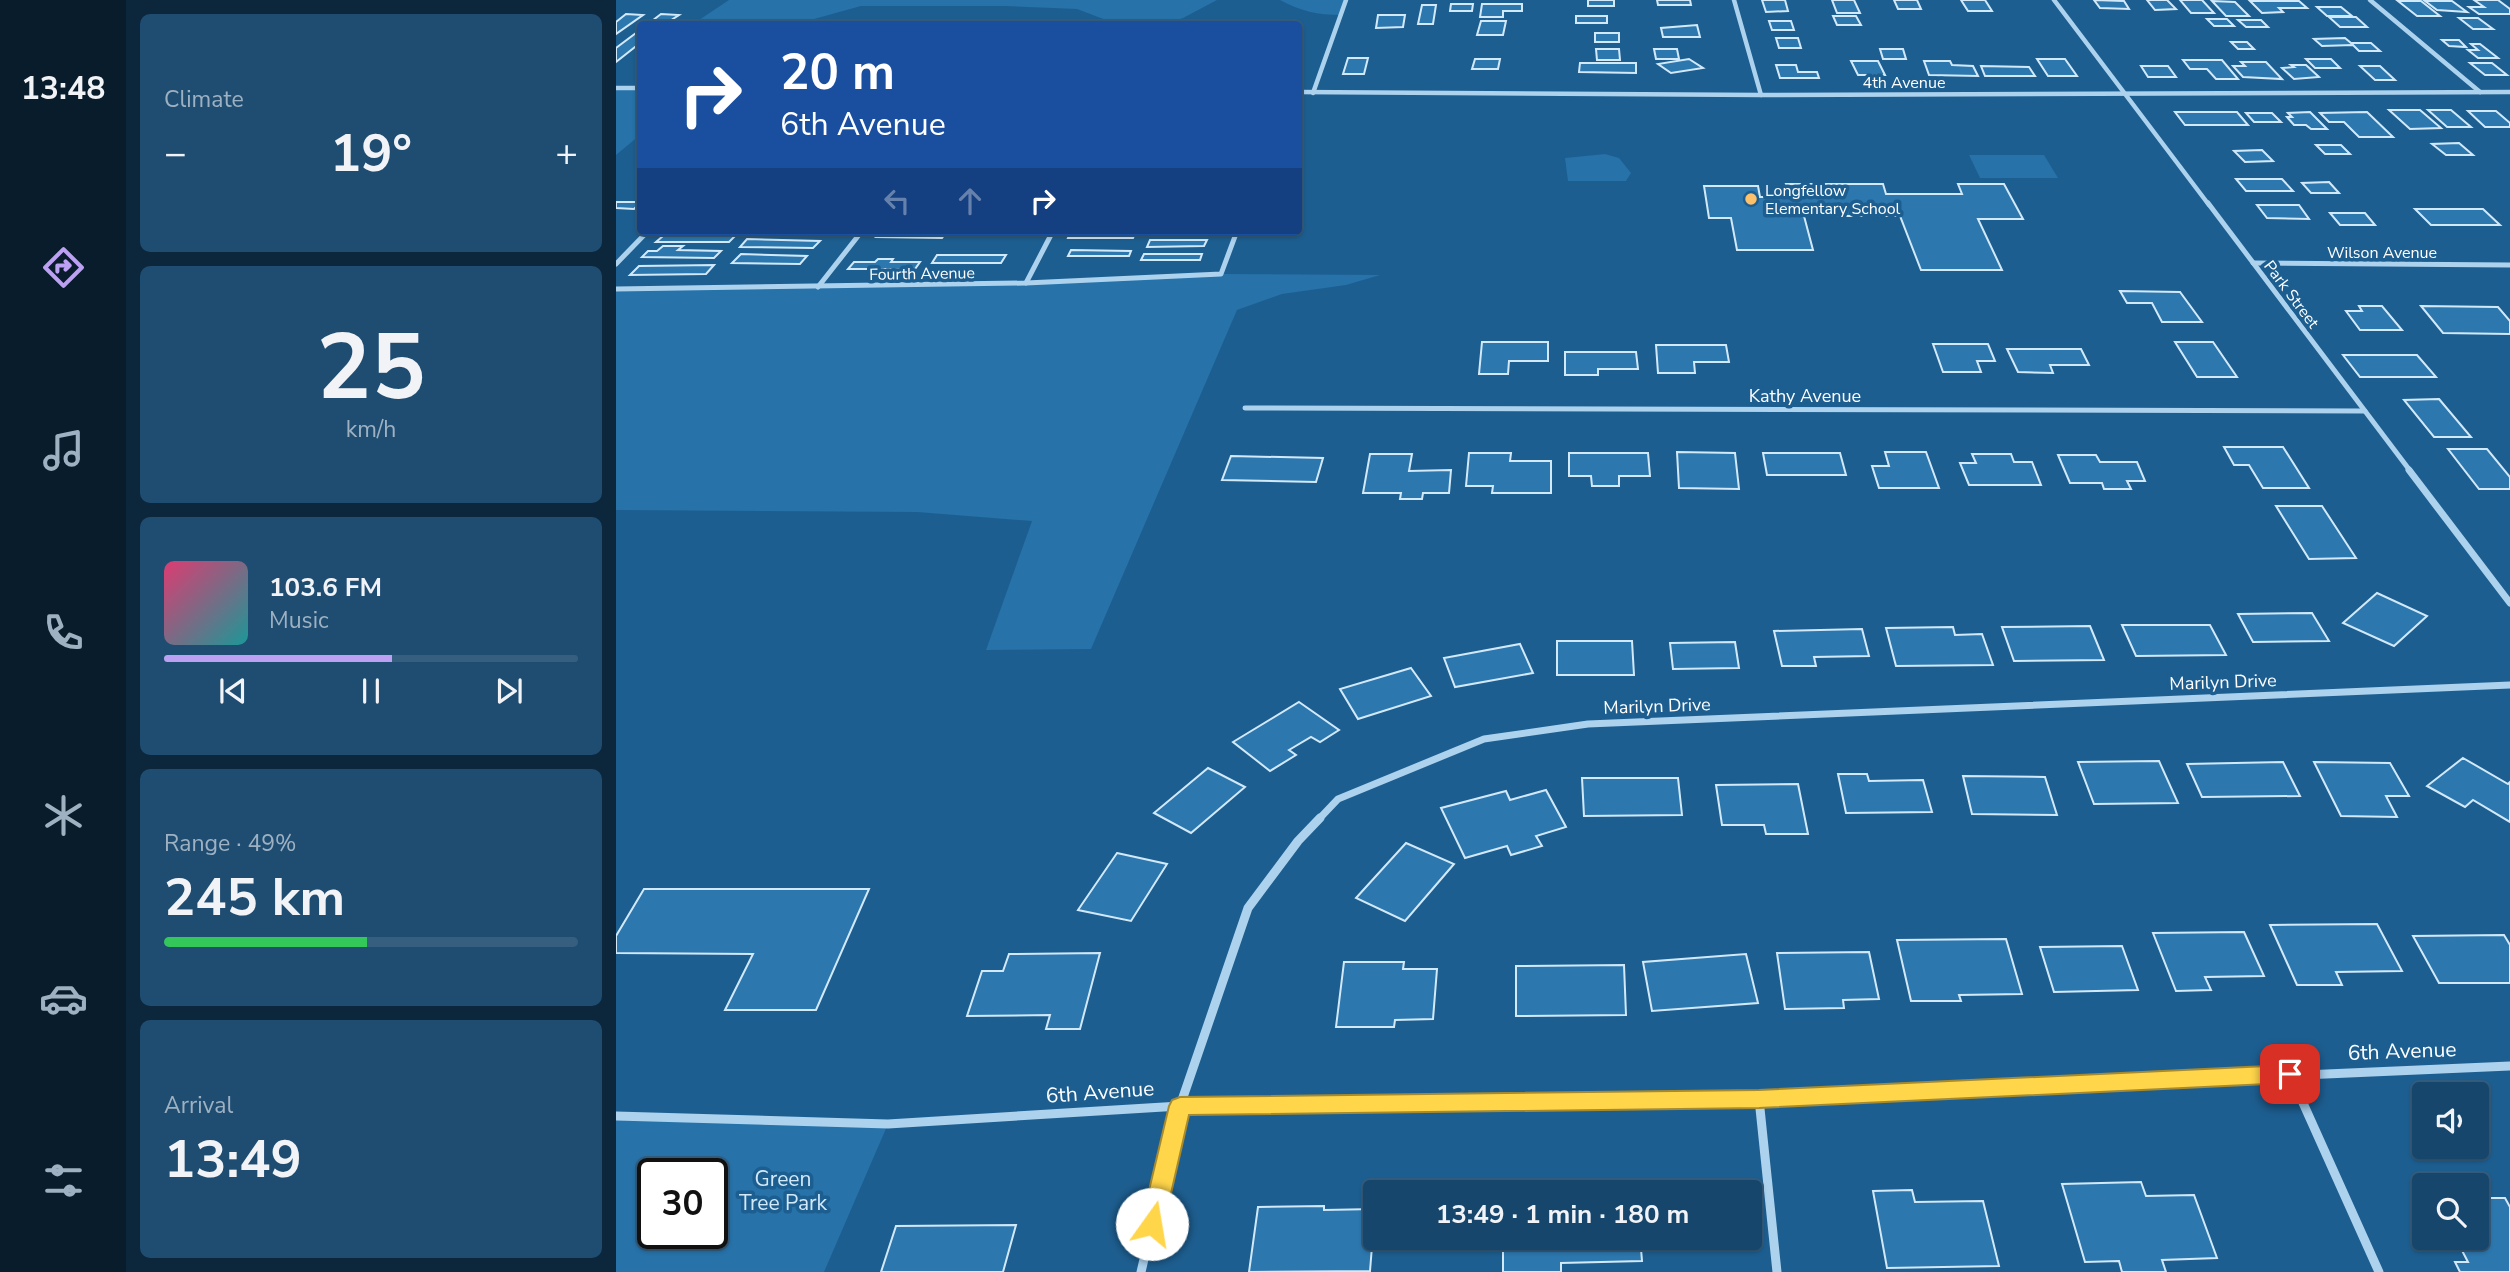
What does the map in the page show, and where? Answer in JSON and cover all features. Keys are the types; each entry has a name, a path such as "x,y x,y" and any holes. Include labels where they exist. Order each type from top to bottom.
{"street":[{"path":"1313,93 1346,0"},
{"path":"1734,0 1761,95"},
{"name":"Park Street","path":"2054,0 2510,603"},
{"path":"2371,0 2480,92"},
{"path":"616,88 637,88"},
{"name":"4th Avenue","path":"1302,92 1761,95 2510,92"},
{"path":"616,264 644,235"},
{"name":"Fourth Avenue","path":"818,287 859,235"},
{"path":"1026,283 1052,235"},
{"name":"Fourth Avenue","path":"616,289 1026,283 1221,274 1236,235"},
{"name":"Wilson Avenue","path":"2253,263 2510,265"},
{"name":"Kathy Avenue","path":"1245,408 2365,411"},
{"name":"Marilyn Drive","path":"1141,1272 1180,1106 1248,908 1298,841 1338,799 1484,739 1588,724 2510,685"},
{"name":"6th Avenue","path":"616,1116 888,1124 1180,1106 1759,1099 2510,1066"},
{"path":"2290,1074 2379,1272"},
{"path":"1759,1099 1777,1272"}],"green space":[{"path":"729,0 1217,0 1174,21 1106,21 1077,9 861,6 807,21 698,21"},
{"path":"1280,0 1346,0 1340,15 1309,12"},
{"path":"616,88 637,88 637,138 616,155"},
{"path":"1605,154 1619,158 1631,173 1626,181 1568,181 1565,158"},
{"path":"1969,155 2044,155 2058,178 1980,178"},
{"path":"1221,274 1380,275 1346,285 1282,294 1237,310 1091,649 986,650 1032,521 917,512 616,510 616,290 1026,283"},
{"name":"Green Tree Park","path":"616,1116 888,1124 824,1272 616,1272"}],"building":[{"path":"1588,0 1614,0 1614,6 1588,6"},
{"path":"1657,0 1690,0 1691,5 1658,5"},
{"path":"1762,0 1785,0 1788,11 1766,12"},
{"path":"1832,0 1854,0 1860,13 1837,13"},
{"path":"1894,0 1917,0 1921,9 1898,9"},
{"path":"1961,0 1985,0 1992,11 1968,11"},
{"path":"2094,0 2124,1 2129,9 2100,8"},
{"path":"2147,0 2167,0 2176,9 2155,10"},
{"path":"2180,0 2202,0 2214,13 2191,13"},
{"path":"2474,0 2498,0 2510,9 2510,14 2479,14 2469,7 2484,7"},
{"path":"2212,1 2235,2 2249,16 2226,16"},
{"path":"2250,1 2299,1 2307,8 2279,8 2283,12 2262,13"},
{"path":"2398,1 2421,1 2440,16 2417,16"},
{"path":"2425,1 2452,1 2467,12 2437,10"},
{"path":"1451,4 1473,4 1472,11 1450,11"},
{"path":"1482,4 1522,4 1522,11 1503,11 1503,17 1480,17"},
{"path":"1422,5 1436,5 1433,24 1418,24"},
{"path":"2317,7 2341,7 2352,16 2327,16"},
{"path":"626,14 643,15 616,34 616,22"},
{"path":"661,14 679,15 670,21 652,21"},
{"path":"1378,15 1405,15 1403,27 1376,28"},
{"path":"1576,16 1607,16 1607,23 1576,23"},
{"path":"1833,16 1856,16 1861,25 1837,25"},
{"path":"2329,17 2356,17 2367,27 2340,27"},
{"path":"2459,18 2478,18 2493,29 2473,29"},
{"path":"2207,19 2227,19 2234,26 2214,26"},
{"path":"2238,20 2261,20 2268,27 2246,27"},
{"path":"1481,21 1506,21 1503,35 1477,35"},
{"path":"1769,21 1791,21 1794,30 1772,30"},
{"path":"1697,25 1700,37 1663,37 1661,28"},
{"path":"637,32 637,45 616,62 616,48"},
{"path":"1595,33 1619,33 1619,42 1595,42"},
{"path":"1776,38 1798,38 1801,48 1779,48"},
{"path":"2345,38 2351,43 2371,43 2380,51 2359,51 2353,45 2322,46 2314,39"},
{"path":"2442,40 2459,40 2466,47 2449,46"},
{"path":"2231,42 2247,42 2254,49 2238,49"},
{"path":"2471,44 2480,44 2498,58 2478,58 2468,50 2478,50"},
{"path":"1596,49 1619,49 1620,60 1597,60"},
{"path":"1654,49 1677,49 1679,59 1656,59"},
{"path":"1880,49 1903,49 1906,59 1883,59"},
{"path":"1348,58 1368,58 1364,74 1343,74"},
{"path":"1475,59 1500,59 1498,69 1472,69"},
{"path":"1689,59 1703,68 1671,73 1658,64"},
{"path":"2037,59 2065,59 2077,76 2048,76"},
{"path":"2306,59 2331,59 2340,68 2315,68"},
{"path":"2183,60 2222,60 2238,79 2216,79 2207,69 2190,69"},
{"path":"1851,61 1878,61 1885,75 1858,75"},
{"path":"1924,61 1950,61 1952,65 1973,66 1978,76 1929,75"},
{"path":"2241,62 2266,62 2282,79 2243,77 2233,66 2245,66"},
{"path":"1580,63 1636,63 1636,73 1579,72"},
{"path":"2470,63 2492,63 2507,75 2485,75"},
{"path":"1776,65 1796,65 1798,72 1817,72 1819,78 1780,78"},
{"path":"2291,65 2306,65 2319,77 2294,79 2282,68 2294,67"},
{"path":"1981,66 2029,67 2035,76 1985,76"},
{"path":"2141,66 2168,66 2176,77 2148,77"},
{"path":"2360,66 2380,66 2395,80 2375,80"},
{"path":"2389,110 2420,110 2441,128 2410,129"},
{"path":"2428,110 2451,110 2471,127 2447,127"},
{"path":"2468,111 2496,111 2510,123 2510,127 2485,127"},
{"path":"2175,112 2237,112 2248,125 2185,125"},
{"path":"2310,112 2327,129 2294,125 2287,117 2292,117 2288,113"},
{"path":"2367,112 2393,137 2359,137 2344,122 2329,122 2320,113"},
{"path":"2246,113 2272,113 2281,122 2254,122"},
{"path":"2459,143 2473,155 2446,155 2432,144"},
{"path":"2316,145 2341,145 2350,154 2325,154"},
{"path":"2262,150 2273,161 2245,162 2234,151"},
{"path":"2236,179 2282,179 2293,191 2246,191"},
{"path":"2329,182 2339,193 2311,193 2302,183"},
{"path":"1786,184 1883,184 1886,194 1962,194 1958,184 2004,184 2023,219 1978,219 2002,270 1921,270 1900,216 1804,216 1813,250 1737,250 1731,218 1709,218 1704,186 1758,186 1760,197 1790,197"},
{"path":"616,202 637,202 634,209 616,208"},
{"path":"2257,205 2299,205 2309,219 2267,218"},
{"path":"2415,209 2483,209 2500,225 2431,225"},
{"path":"2330,213 2365,213 2375,225 2340,225"},
{"path":"877,235 944,235 942,238 876,237"},
{"path":"1069,235 1134,235 1133,238 1068,238"},
{"path":"663,236 735,236 729,242 656,242"},
{"path":"747,239 820,241 813,248 740,247"},
{"path":"1150,240 1207,240 1204,246 1147,247"},
{"path":"663,246 683,246 678,250 721,251 714,258 642,257 648,251 657,251"},
{"path":"1071,250 1131,251 1129,256 1068,256"},
{"path":"741,254 807,256 800,264 732,263"},
{"path":"1144,254 1202,254 1200,260 1141,260"},
{"path":"937,255 1006,255 1001,263 932,263"},
{"path":"878,259 920,262 915,269 848,269 854,262 875,262"},
{"path":"714,265 706,274 630,275 639,266"},
{"path":"2120,291 2180,292 2202,322 2162,322 2152,303 2127,303"},
{"path":"2359,306 2382,306 2402,330 2360,330 2346,311 2362,311"},
{"path":"2421,306 2498,307 2510,321 2510,334 2443,333"},
{"path":"1482,342 1548,342 1548,361 1509,361 1508,374 1479,374"},
{"path":"2175,342 2213,342 2237,377 2197,377"},
{"path":"1933,344 1988,344 1995,361 1977,361 1981,372 1943,372"},
{"path":"1656,345 1726,345 1729,362 1694,362 1695,373 1658,373"},
{"path":"2007,349 2081,349 2089,365 2050,365 2053,373 2018,372"},
{"path":"1565,352 1636,352 1638,369 1598,369 1598,375 1565,375"},
{"path":"2343,355 2417,355 2436,377 2360,377"},
{"path":"2439,399 2471,437 2434,437 2404,400"},
{"path":"2224,447 2283,447 2309,488 2263,488 2249,465 2234,465"},
{"path":"2448,449 2487,449 2510,477 2510,489 2479,489"},
{"path":"1677,452 1735,453 1739,489 1679,488"},
{"path":"1885,452 1926,452 1939,488 1879,488 1872,466 1889,466"},
{"path":"1469,453 1511,453 1510,461 1551,461 1551,493 1492,493 1493,486 1466,486"},
{"path":"1569,453 1648,453 1650,476 1619,476 1619,486 1592,486 1591,476 1569,476"},
{"path":"1763,453 1840,453 1846,475 1767,475"},
{"path":"1370,454 1412,454 1409,471 1451,470 1449,493 1423,493 1422,499 1400,499 1401,493 1363,493"},
{"path":"1972,454 2011,454 2014,462 2032,462 2041,485 1969,485 1960,463 1976,463"},
{"path":"2058,455 2096,455 2100,462 2137,462 2145,481 2127,481 2131,489 2104,489 2102,483 2070,483"},
{"path":"1231,456 1323,458 1316,482 1222,480"},
{"path":"2276,506 2322,506 2356,558 2309,559"},
{"path":"2377,593 2427,616 2394,646 2343,623"},
{"path":"2312,613 2329,641 2253,642 2238,614"},
{"path":"2122,625 2210,625 2226,655 2136,656"},
{"path":"2090,626 2104,660 2014,661 2002,627"},
{"path":"1953,627 1955,635 1982,634 1993,665 1896,666 1886,628"},
{"path":"1862,629 1869,656 1814,657 1816,666 1782,666 1774,631"},
{"path":"1557,641 1632,641 1634,675 1557,675"},
{"path":"1735,642 1739,668 1673,669 1670,643"},
{"path":"1520,644 1533,673 1455,687 1444,658"},
{"path":"1411,668 1431,696 1358,719 1340,689"},
{"path":"1299,702 1339,730 1320,742 1311,737 1289,750 1296,755 1270,771 1233,742"},
{"path":"2463,758 2508,784 2510,782 2510,822 2473,800 2465,807 2427,786"},
{"path":"2159,761 2178,803 2094,804 2078,762"},
{"path":"2283,762 2300,796 2202,797 2187,764"},
{"path":"2314,762 2390,763 2409,796 2386,796 2397,817 2341,816"},
{"path":"1208,768 1245,787 1191,833 1154,813"},
{"path":"1838,774 1867,774 1869,781 1923,780 1932,812 1846,813"},
{"path":"1963,776 2045,777 2057,815 1972,814"},
{"path":"1582,778 1678,778 1682,815 1584,816"},
{"path":"1798,784 1808,834 1766,834 1764,825 1722,825 1716,785"},
{"path":"1546,790 1566,827 1536,836 1542,846 1511,855 1507,846 1465,858 1441,808 1506,791 1510,800"},
{"path":"1406,843 1454,864 1405,921 1356,898"},
{"path":"1117,853 1167,864 1131,921 1078,910"},
{"path":"644,889 869,889 816,1010 725,1010 753,954 616,953 616,936"},
{"path":"2377,924 2402,971 2336,972 2342,985 2297,985 2270,925"},
{"path":"2244,932 2264,976 2205,977 2211,990 2176,991 2153,933"},
{"path":"2504,935 2510,945 2510,983 2439,983 2413,936"},
{"path":"2006,939 2022,994 1959,995 1961,1001 1911,1001 1897,940"},
{"path":"2122,946 2138,990 2054,992 2040,947"},
{"path":"1869,952 1879,999 1843,1000 1844,1008 1785,1009 1777,953"},
{"path":"1100,953 1080,1029 1046,1029 1050,1015 967,1016 982,971 1003,971 1009,954"},
{"path":"1746,954 1758,1003 1652,1011 1643,962"},
{"path":"1344,962 1404,962 1403,969 1437,969 1433,1019 1395,1020 1394,1027 1336,1027"},
{"path":"1624,965 1626,1015 1516,1016 1516,966"},
{"path":"2141,1182 2146,1196 2194,1195 2217,1258 2162,1260 2166,1272 2122,1272 2119,1261 2085,1262 2062,1184"},
{"path":"1912,1190 1915,1202 1983,1201 1999,1266 1887,1268 1873,1191"},
{"path":"2489,1198 2505,1198 2510,1207 2510,1272 2460,1272 2455,1262 2468,1262 2462,1250 2489,1250"},
{"path":"1324,1206 1324,1210 1363,1209 1363,1250 1372,1250 1370,1271 1249,1272 1258,1207"},
{"path":"1016,1225 1003,1272 881,1272 896,1226"},
{"path":"1503,1250 1641,1250 1642,1261 1561,1263 1561,1272 1503,1272"}],"place":[{"name":"Longfellow Elementary School","path":"1751,199"}],"route":[{"path":"1152,1224 1180,1106 1759,1099 2290,1074"}]}
